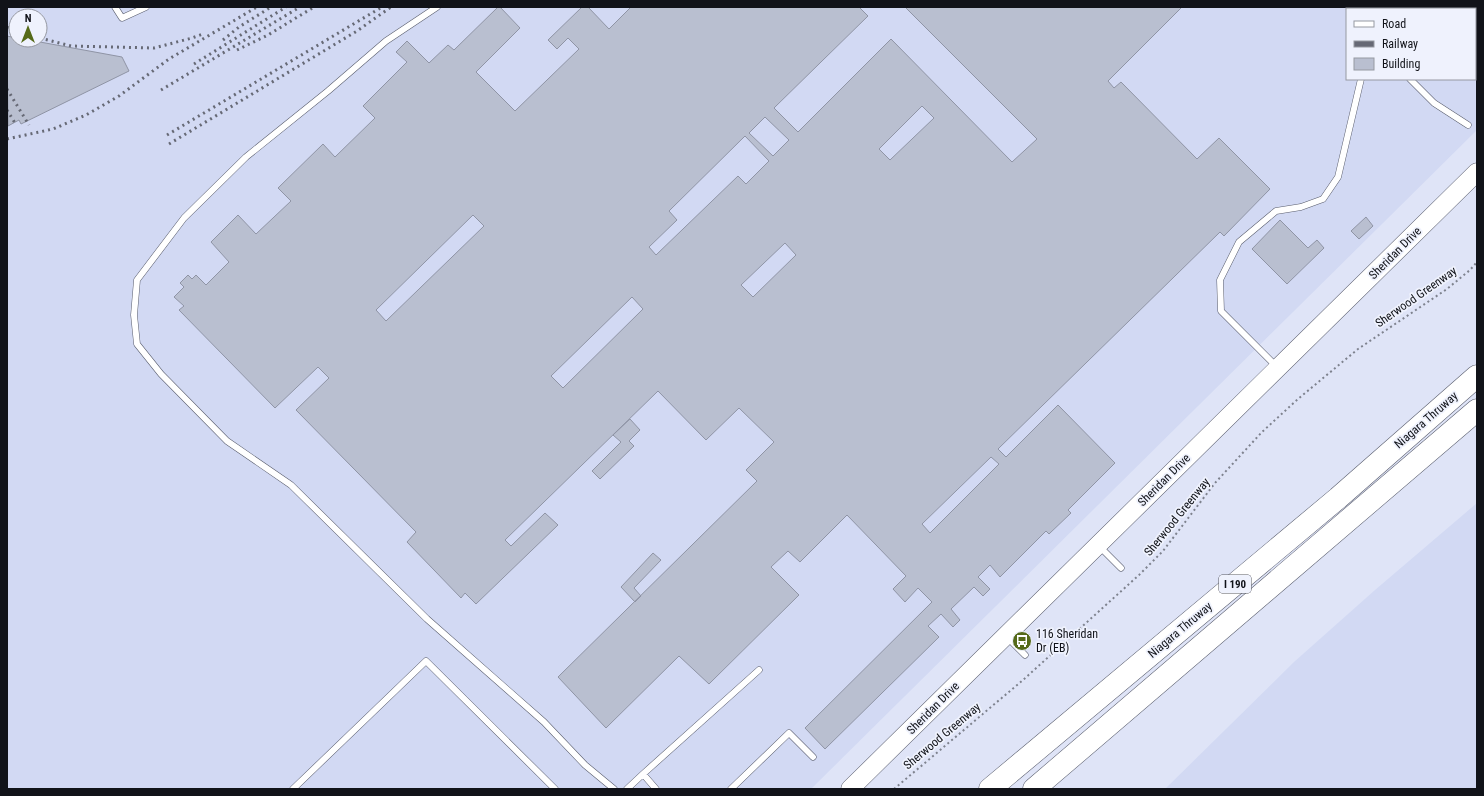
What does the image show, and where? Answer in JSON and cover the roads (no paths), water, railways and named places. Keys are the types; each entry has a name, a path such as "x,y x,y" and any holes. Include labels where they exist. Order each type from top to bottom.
{"highway":[{"name":"Niagara Thruway","path":"990,789 1338,498 1477,376"},
{"name":"I 190","path":"1034,789 1477,410"}],"main road":[{"name":"Sheridan Drive","path":"850,789 1477,172"}],"lane":[{"path":"115,7 122,18 146,7"},
{"path":"437,7 386,41 328,91 246,157 184,218 137,280 134,315 137,344 161,374 228,441 291,485 427,618 544,722 586,765 612,788"},
{"path":"1278,368 1221,311 1220,280 1239,242 1276,211 1301,207 1323,199 1338,178 1361,80"},
{"path":"1411,80 1434,103 1468,125"},
{"path":"1098,545 1121,568"},
{"path":"1006,636 1025,655"},
{"path":"293,789 426,661 555,789"},
{"path":"627,789 759,670"},
{"path":"731,789 789,733 812,757"},
{"path":"643,774 656,789"}],"railway":[{"path":"7,139 53,129 86,115 119,96 169,59 257,7"},
{"path":"223,40 239,27 271,7"},
{"path":"194,64 286,7"},
{"path":"161,90 300,7"},
{"path":"237,50 268,35 314,7"},
{"path":"167,135 382,7"},
{"path":"169,144 357,31 391,7"},
{"path":"48,40 71,46 154,48 203,34"},
{"path":"7,89 29,125"},
{"path":"7,110 15,123"}],"place":[{"name":"116 Sheridan Dr (EB)","path":"1022,641"}]}
